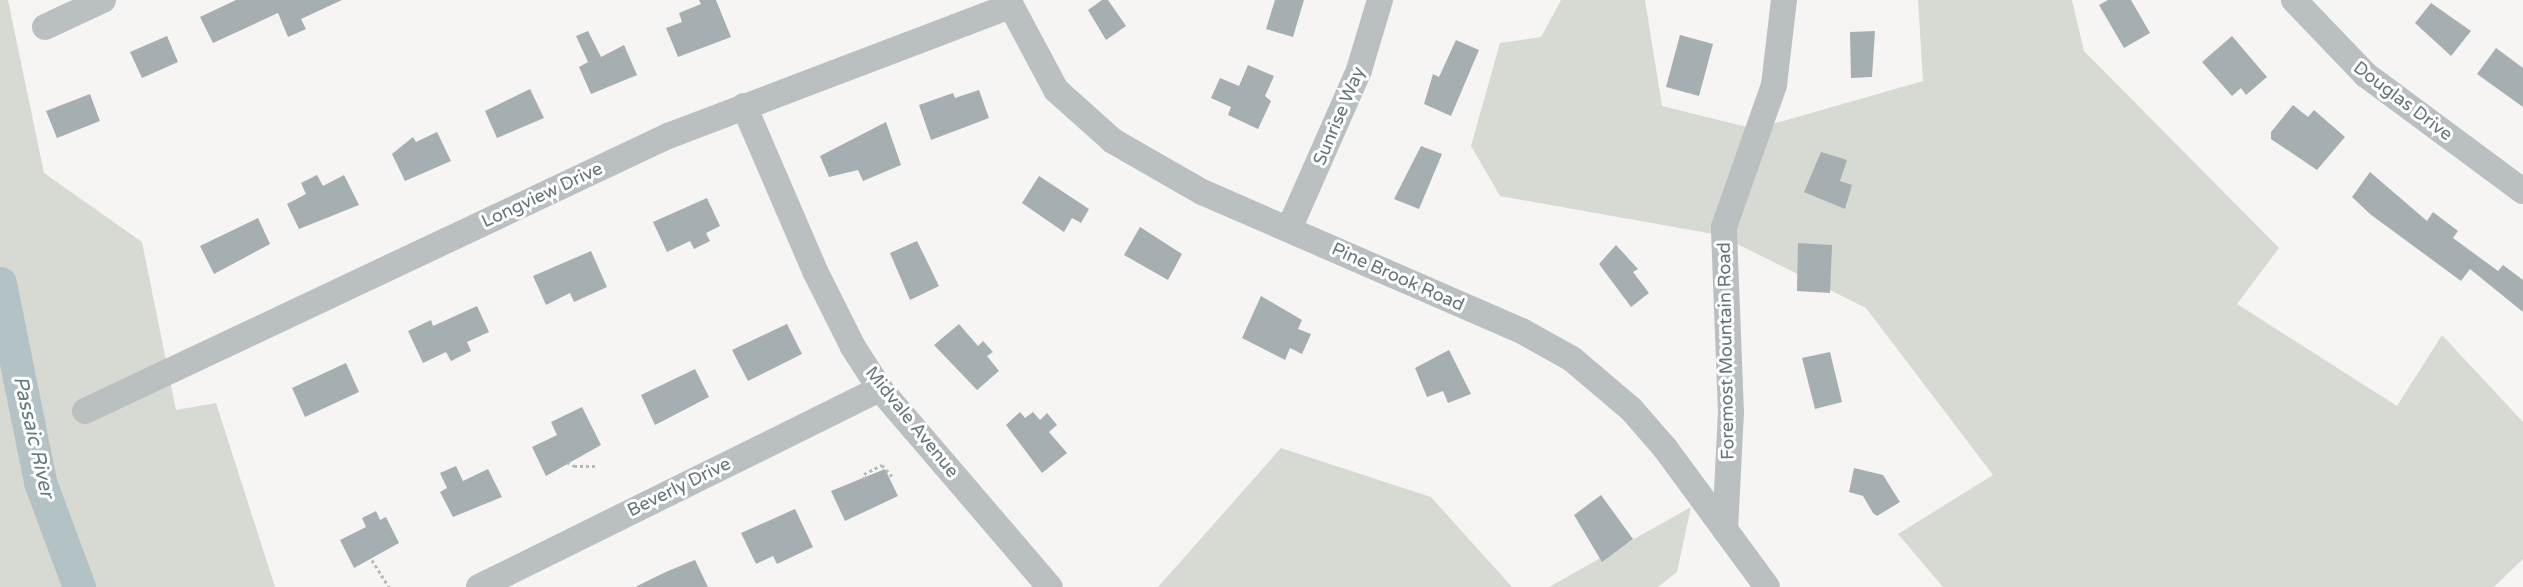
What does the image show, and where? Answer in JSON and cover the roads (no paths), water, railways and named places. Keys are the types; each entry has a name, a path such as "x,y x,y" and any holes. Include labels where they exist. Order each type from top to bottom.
{"street":[{"path":"45,27 103,0"},
{"name":"Sunrise Way","path":"1289,229 1355,80 1380,0"},
{"name":"Foremost Mountain Road","path":"1725,531 1731,413 1724,227 1774,85 1784,0"},
{"name":"Douglas Drive","path":"2294,0 2366,75 2523,191"},
{"name":"Pine Brook Road","path":"1010,3 1056,90 1092,126 1166,173 1522,331 1572,359 1638,417 1767,587"},
{"name":"Longview Drive","path":"85,411 668,136 1010,3"},
{"name":"Midvale Avenue","path":"744,106 815,272 880,389 1050,587"},
{"name":"Beverly Drive","path":"479,587 880,389"}],"waterway":[{"name":"Passaic River","path":"0,283 40,482 79,587"}]}
